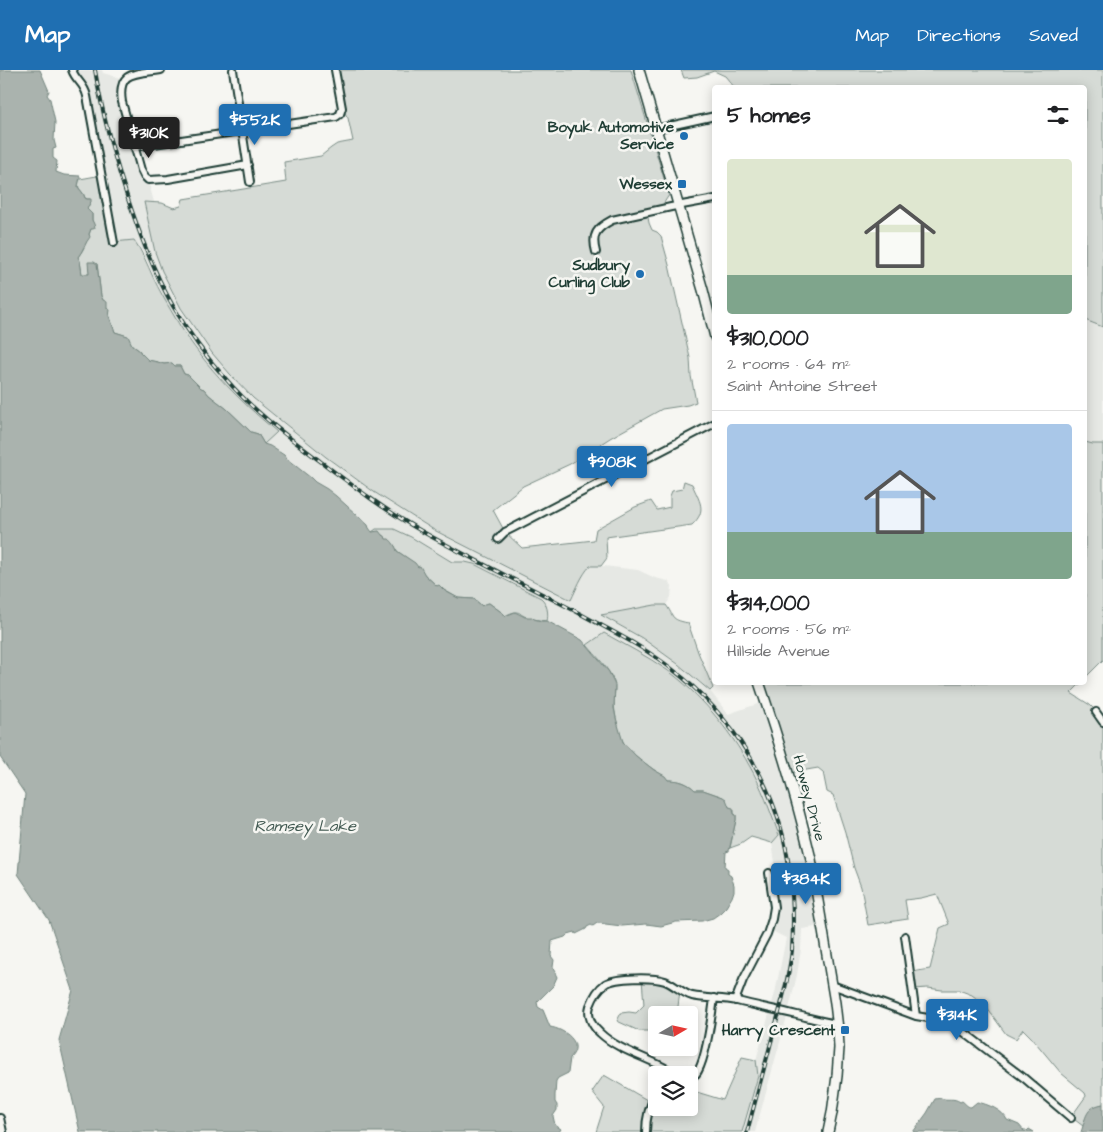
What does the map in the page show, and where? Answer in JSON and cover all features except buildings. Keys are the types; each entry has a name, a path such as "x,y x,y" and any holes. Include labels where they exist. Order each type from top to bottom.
{"main road":[{"path":"639,70 712,324"},
{"name":"Howey Drive","path":"760,685 787,766 807,841 838,1024 837,1076 828,1132"}],"street":[{"path":"72,70 83,85 87,96 114,243"},
{"path":"161,70 132,75 124,79 121,84 121,94 134,147 144,176 148,180 168,179 248,165"},
{"path":"233,70 250,182"},
{"path":"134,147 336,117 340,114 342,108 335,70"},
{"path":"656,129 712,117"},
{"path":"596,252 593,242 595,235 604,224 612,220 712,199"},
{"path":"498,539 505,532 712,425"},
{"path":"1096,712 1103,722"},
{"path":"736,1000 743,980 767,934 772,919 774,907 769,872"},
{"path":"905,936 916,1016"},
{"path":"659,1066 623,1048 601,1034 596,1028 589,1015 589,1009 596,995 606,984 613,981 651,978 674,985 691,996 736,1000 838,1024"},
{"path":"832,985 916,1016 940,1020 961,1030 1024,1078 1071,1118"},
{"path":"698,1069 705,1052 714,998"},
{"path":"646,1132 648,1114"},
{"path":"0,1118 3,1132"}],"shaded area":[{"path":"72,70 102,70 103,73 124,79 121,84 133,143 148,180 154,202 144,202 155,252 162,271 181,308 197,332 230,374 253,398 326,457 407,513 434,530 571,600 581,578 590,566 595,565 638,570 655,578 668,581 672,586 671,597 666,605 655,605 602,616 642,638 678,664 710,691 728,714 766,701 791,778 822,926 802,929 797,975 755,1132 742,1132 758,1076 756,1060 775,993 786,938 768,929 772,919 769,872 775,863 772,843 779,835 761,788 749,764 705,704 680,680 666,670 605,633 587,645 582,640 547,621 548,612 541,598 481,567 465,562 452,562 411,537 372,532 368,525 336,496 315,482 287,459 284,454 264,444 276,431 230,390 200,355 174,317 142,251 134,240 114,243 88,96"},
{"path":"335,70 631,70 669,195 660,209 647,212 652,230 661,236 669,265 690,358 696,402 662,409 610,438 570,464 523,486 493,510 505,532 522,548 594,540 596,529 635,507 651,501 657,510 670,507 672,491 682,489 684,481 692,484 701,505 701,510 697,520 692,525 606,537 607,558 601,566 590,566 571,600 434,530 374,492 326,457 253,398 230,374 212,353 181,308 162,271 155,252 144,202 162,203 174,208 181,206 183,199 286,182 284,162 321,156 337,144 353,141 348,118 342,108"},
{"path":"681,70 1103,70 1103,327 1087,321 1087,85 732,85 725,76 714,71 697,77 684,78"},
{"path":"102,175 114,242 134,240 165,300 194,347 219,378 277,432 264,444 258,434 251,432 188,375 184,374 180,366 148,360 132,345 127,336 115,332 101,296 97,264 89,274 82,275 78,257 85,245 93,223 92,214 87,209 90,199 85,198 78,185 80,179"},
{"path":"1087,321 1103,327 1103,444 1087,442"},
{"path":"1087,442 1103,444 1103,660 1087,676"},
{"path":"376,529 394,529 452,562 474,564 541,598 547,609 547,621 529,618 517,612 505,616 489,603 482,606 474,599 458,598 437,586 397,551 395,546 372,532"},
{"path":"655,605 666,605 675,619 688,623 713,688 710,691 678,664 642,638 601,615"},
{"path":"604,633 667,670 691,690 713,713 733,739 766,799 779,835 772,843 751,837 741,844 730,848 736,815 723,797 703,790 695,790 683,782 668,780 627,747 620,735 616,717 614,682 606,667 587,645"},
{"path":"761,685 1079,685 1071,693 1090,705 1103,722 1103,1104 1090,1112 1083,1126 1071,1117 1086,1096 1085,1093 1061,1073 1023,1029 1016,1039 1006,1034 984,1004 972,995 959,990 913,989 911,972 930,969 940,928 949,924 937,894 905,900 908,919 868,925 861,887 845,832 833,795 827,792 823,772 818,768 789,773"},
{"path":"642,979 658,980 680,990 678,1006 648,1006 648,1031 639,1031 617,1021 621,1013 636,1013 644,1005"},
{"path":"742,1057 756,1060 758,1076 742,1132 596,1132 604,1107 592,1092 604,1075 648,1100 648,1116 698,1116 698,1092 723,1100"}],"water":[{"name":"Ramsey Lake","path":"0,70 40,70 49,91 47,95 50,99 55,122 54,140 56,148 53,149 53,158 57,161 56,172 64,175 80,176 78,187 85,198 91,199 87,209 92,214 95,228 91,229 90,237 78,257 82,274 89,274 88,262 97,264 101,296 107,302 107,308 110,310 109,316 115,332 128,336 132,345 148,360 180,366 184,374 188,375 251,432 258,434 264,444 284,455 315,482 336,496 368,525 372,532 379,531 386,539 389,539 397,551 418,567 420,566 425,575 437,586 439,585 445,591 458,598 474,599 482,606 489,603 505,616 515,612 525,617 547,621 582,640 609,672 615,685 614,708 623,742 636,756 668,780 683,782 695,790 703,790 723,797 726,799 729,807 733,808 736,820 729,851 726,852 725,867 731,876 734,891 726,907 720,913 713,918 702,921 676,922 661,926 646,924 622,926 597,923 576,934 575,932 568,934 565,937 552,941 551,956 554,960 553,967 557,977 553,986 537,1002 538,1007 543,1010 550,1027 561,1031 571,1038 575,1047 570,1058 568,1073 556,1081 555,1102 557,1110 553,1116 555,1125 561,1129 559,1132 80,1132 59,1040 73,990 49,920 18,874 25,794 0,757"},
{"path":"935,1099 962,1101 970,1107 977,1102 985,1104 998,1110 1007,1120 1019,1125 1024,1131 1029,1129 1034,1132 913,1132"},
{"path":"1103,1104 1103,1132 1081,1132 1089,1110"}],"railway":[{"path":"95,70 110,141 132,211 155,271 191,335 236,391 283,433 396,516 613,632 661,661 694,687 714,708 748,754 762,779 782,832 791,882 793,928 791,960 787,981 747,1132"}],"place":[{"name":"Boyuk Automotive Service","path":"684,136"},
{"name":"Wessex","path":"682,184"},
{"name":"Sudbury Curling Club","path":"640,274"},
{"name":"Harry Crescent","path":"845,1030"}]}
